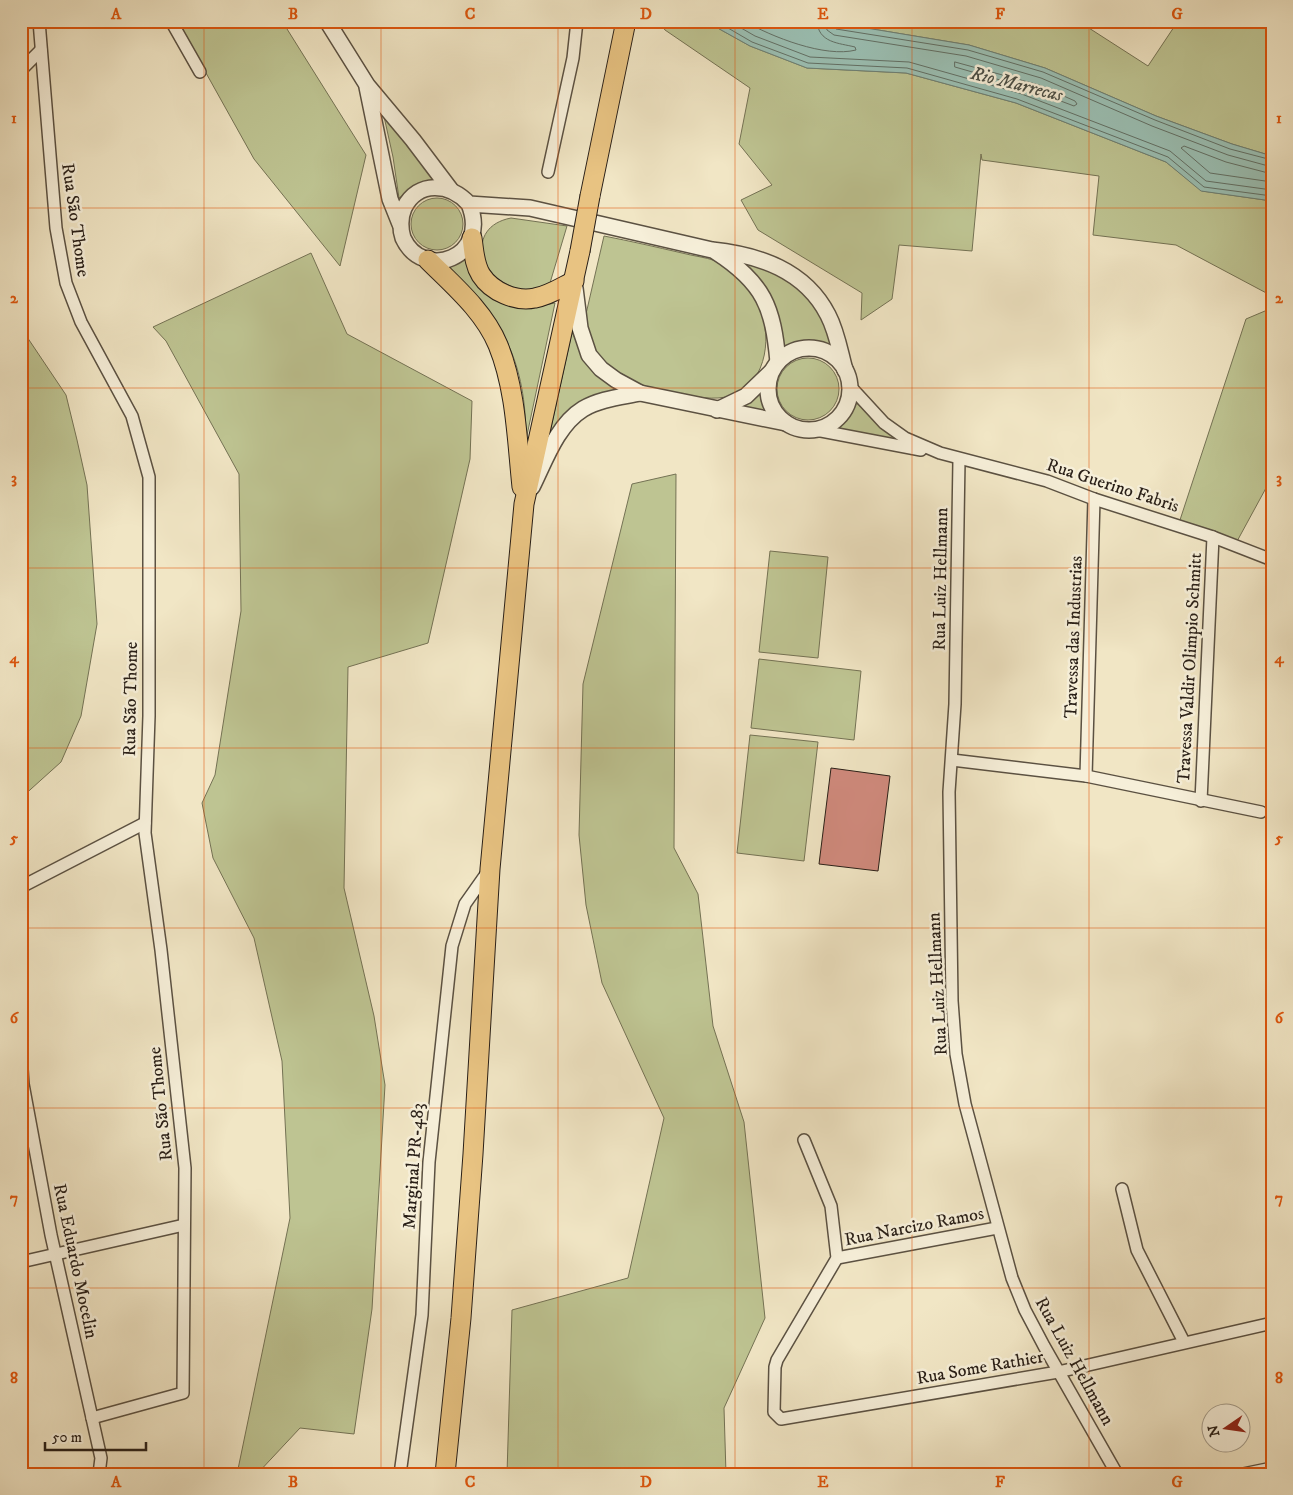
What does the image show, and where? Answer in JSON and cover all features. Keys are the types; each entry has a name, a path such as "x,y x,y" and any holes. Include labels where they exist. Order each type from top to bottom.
{"highway":[{"path":"445,1474 461,1318 490,869 524,504 574,281 611,87 626,21"},
{"path":"472,238 475,263 481,276 491,287 506,295 522,299 537,298 574,281"},
{"path":"428,260 472,305 498,344 511,389 524,504"}],"street":[{"name":"Rua São Thome","path":"39,21 56,228 66,283 81,322 132,416 149,477 149,716 145,823 184,1168 183,1393 92,1418"},
{"path":"171,21 200,72"},
{"path":"327,21 366,85 413,140 450,189"},
{"path":"548,172 573,58 577,21"},
{"path":"21,70 40,50"},
{"path":"366,85 390,199 406,243 412,250 428,260 438,261 458,254 472,238 475,227 469,204 461,195 450,189 436,186 422,190 410,198 403,210 400,225"},
{"path":"469,204 530,208 712,250 737,253 778,265 814,293 828,315 836,334 849,385 846,405 841,414 830,424 816,430"},
{"path":"712,250 748,277 762,294 770,311 776,335 775,366 768,390 769,400 773,409 786,423"},
{"path":"574,281 580,328 590,355 601,369 640,394 786,423 805,430 816,430 940,453"},
{"path":"717,410 746,396 775,366 794,351 813,349 832,356 845,370"},
{"path":"849,385 884,423 905,438 940,453"},
{"path":"524,504 562,428 582,409 606,400 640,394"},
{"name":"Rua Guerino Fabris","path":"940,453 959,460 1047,481 1094,499 1213,537 1272,560"},
{"name":"Rua Luiz Hellmann","path":"959,460 956,704 949,792 951,957 956,1054 965,1104 1012,1278 1025,1310 1058,1372 1117,1474"},
{"name":"Travessa das Industrias","path":"1086,776 1094,499"},
{"name":"Travessa Valdir Olimpio Schmitt","path":"1201,801 1213,537"},
{"path":"952,760 1086,776 1261,812"},
{"path":"21,887 145,823"},
{"name":"Marginal PR-483","path":"400,1474 422,1315 429,1162 452,946 464,904 490,869"},
{"name":"Rua Eduardo Mocelin","path":"21,1055 22,1084 55,1255 101,1458 99,1474"},
{"path":"804,1140 831,1206 837,1258"},
{"path":"1122,1189 1137,1250 1184,1342"},
{"path":"21,1262 184,1225"},
{"name":"Rua Narcizo Ramos","path":"837,1258 997,1228"},
{"name":"Rua Some Rathier","path":"837,1258 777,1360 775,1368 774,1412 781,1419 1058,1372 1272,1323"},
{"path":"1243,1474 1272,1468"}],"green space":[{"path":"177,21 282,21 366,155 340,266 254,159"},
{"path":"658,21 705,21 750,46 807,68 906,73 1016,103 1166,162 1202,191 1272,201 1272,296 1176,245 1093,235 1099,176 982,160 981,154 972,251 899,245 892,299 861,320 862,293 758,230 741,200 772,185 739,144 750,88 665,30"},
{"path":"824,21 1078,21 1148,66 1178,21 1190,21 1198,27 1201,21 1272,21 1272,156 1232,144 1156,116 1045,68 969,45"},
{"path":"383,112 437,181 411,189 399,198 393,157"},
{"path":"432,198 442,198 456,205 463,219 463,229 456,243 442,250 432,250 422,246 415,239 411,229 411,219 415,209 422,202"},
{"path":"511,218 567,226 550,283 536,291 521,289 507,284 495,276 487,266 482,243 487,232 496,223"},
{"path":"604,236 712,260 724,264 738,275 750,290 759,306 765,327 766,341 760,368 754,380 745,389 733,395 718,398 684,395 635,383 621,377 604,363 593,343 588,329 586,314"},
{"path":"311,253 347,334 472,401 470,459 428,643 348,667 344,888 374,1016 385,1085 372,1309 354,1434 300,1428 257,1474 237,1474 290,1218 282,1061 254,938 213,858 202,803 215,775 241,611 239,474 166,341 153,327"},
{"path":"730,254 794,281 819,310 836,354 816,343 794,345 781,353 781,339"},
{"path":"465,259 469,267 529,308 555,303 526,440 522,387 508,343 482,304 465,285 444,267"},
{"path":"1272,308 1272,477 1235,545 1179,523 1246,319"},
{"path":"21,328 66,395 87,485 97,624 81,716 61,762 21,798"},
{"path":"572,332 584,359 629,392 601,397 549,437"},
{"path":"808,358 820,360 830,367 837,377 839,389 837,401 830,411 820,418 808,420 796,418 786,411 779,401 777,389 779,377 786,367 796,360"},
{"path":"763,386 765,403 771,416 729,410"},
{"path":"853,400 900,441 834,428 847,416"},
{"path":"676,474 674,848 698,894 713,1026 744,1122 765,1318 724,1408 726,1474 507,1474 512,1310 628,1278 664,1118 602,983 586,905 579,835 583,684 632,484"},
{"path":"770,551 828,557 818,658 759,652"},
{"path":"759,659 861,671 854,740 751,728"},
{"path":"750,735 818,742 804,861 737,853"}],"water":[{"name":"Rio Marrecas","path":"705,21 824,21 969,45 1045,68 1156,116 1232,144 1272,156 1272,201 1201,191 1166,162 1016,103 906,73 807,68 750,46"}],"building":[{"path":"831,768 890,776 878,871 819,864"}]}
